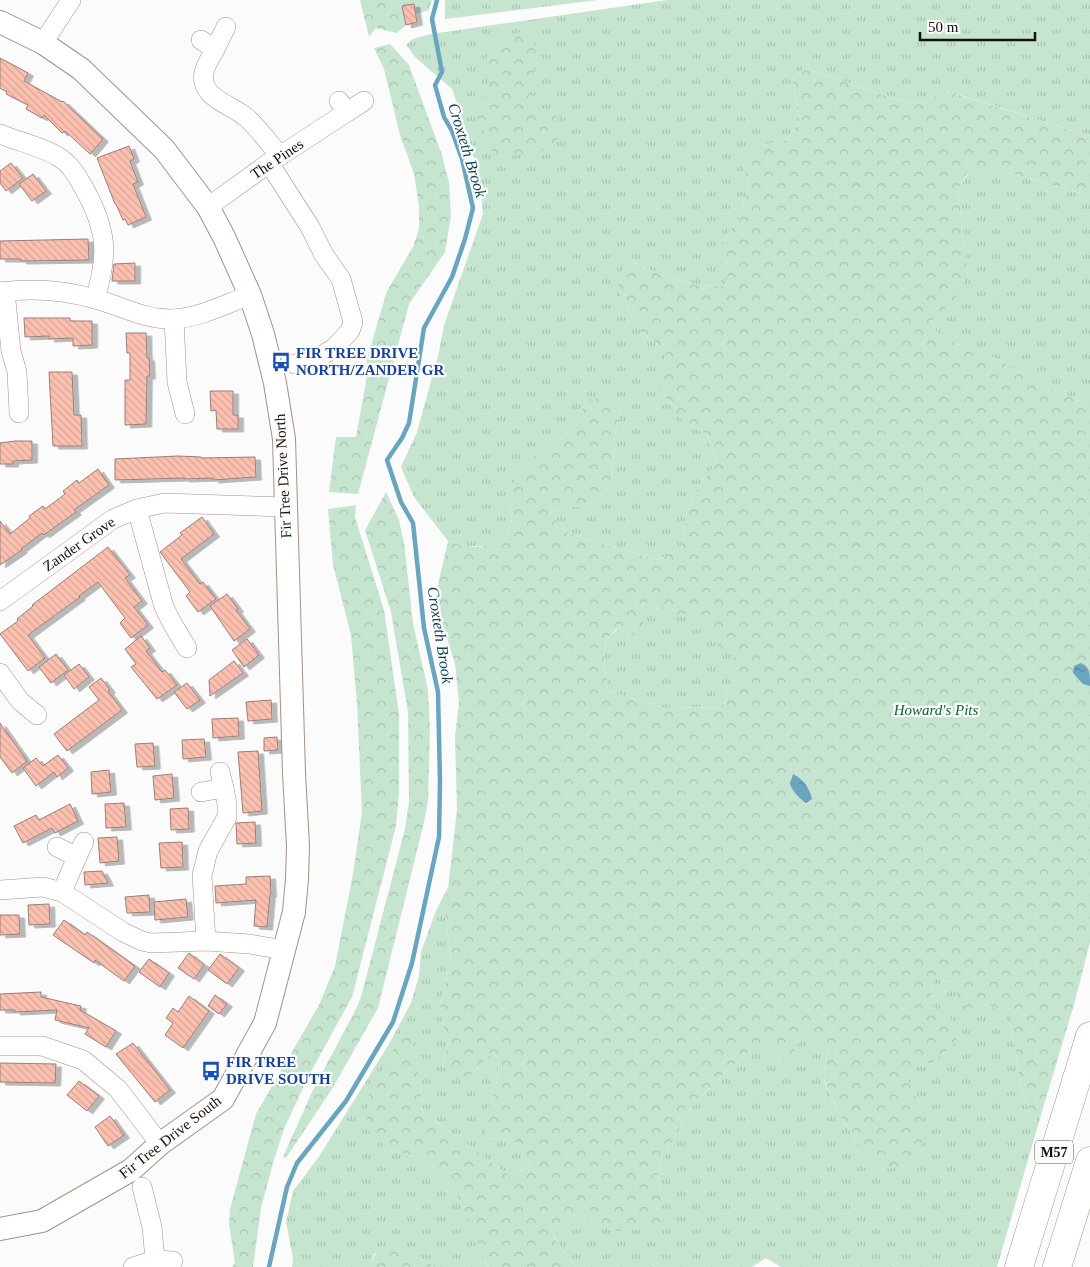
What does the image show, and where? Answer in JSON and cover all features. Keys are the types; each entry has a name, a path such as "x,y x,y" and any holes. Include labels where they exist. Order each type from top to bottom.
{"highway":[{"name":"M57","path":"1019,1267 1090,1036"},
{"name":"M57","path":"1057,1267 1090,1161"}],"street":[{"path":"43,43 71,0"},
{"name":"Fir Tree Drive North","path":"0,22 43,43 81,68 164,149 208,207 228,244 250,295 263,334 275,383 284,439 298,846 294,912 285,950"},
{"path":"226,27 208,44 203,80 213,97 246,117 274,159 324,255 341,279 352,322 350,331 334,348 318,358 294,364"},
{"name":"The Pines","path":"208,207 343,106 364,101"},
{"path":"0,134 58,157 68,164 77,175 93,204 103,235 104,264 95,299"},
{"path":"19,415 17,372 11,351 2,292 53,290 95,299 135,314 153,318 174,319 200,314 250,295"},
{"path":"174,319 178,382 185,417"},
{"name":"Zander Grove","path":"0,602 113,519 137,509 164,503 286,507"},
{"path":"137,509 164,607 189,650"},
{"path":"0,673 20,701 39,716"},
{"path":"201,792 222,780 227,804 227,817 208,851 202,876 206,941"},
{"path":"57,847 81,850 62,892"},
{"path":"0,890 43,887 62,892 123,932 142,940 160,944 206,941 249,944 285,950"},
{"name":"Fir Tree Drive South","path":"0,1229 42,1221 131,1170 160,1144 223,1099 265,1023 285,950"},
{"path":"0,1046 42,1046 83,1060 118,1090 160,1144"},
{"path":"133,1267 164,1260 152,1227 142,1187"}],"green space":[{"path":"360,0 432,0 429,10 416,14 414,4 402,6 406,25 397,33 376,28 369,37"},
{"path":"445,0 597,0 445,19"},
{"path":"667,0 1090,0 1090,136 947,91 923,102 907,103 804,68 793,80 799,121 787,140 764,145 744,169 749,182 740,217 722,242 728,273 725,286 696,285 661,275 631,261 618,290 641,332 667,352 680,418 708,436 717,462 700,484 687,509 681,548 657,560 569,534 549,513 571,507 587,506 612,485 614,441 620,411 587,401 569,432 554,445 538,453 510,502 512,519 507,538 491,546 464,546 448,541 414,497 401,467 417,432 439,352 444,325 483,214 481,190 469,138 452,89 416,58 406,45 413,39 431,34"},
{"path":"519,32 532,40 540,55 534,70 531,99 539,108 558,117 560,137 544,150 503,158 493,153 474,110 484,99 489,80 485,62 491,45"},
{"path":"390,44 409,65 442,155 449,183 451,216 445,252 409,304 358,494 329,492 336,437 356,437 366,382 367,359 387,291 413,247 419,229 419,207 414,174 400,135 384,69 374,48"},
{"name":"Howard's Pits","path":"804,68 907,103 923,102 946,91 1090,136 1090,196 1006,172 968,172 958,189 968,274 955,299 931,321 937,333 952,342 993,357 1031,378 1090,406 1090,942 1075,1001 1041,1115 1030,1115 1020,1084 1015,1046 1007,1011 983,1004 965,1010 951,982 933,978 931,1005 958,1024 956,1043 932,1063 915,1064 907,1079 921,1106 926,1135 911,1166 883,1169 860,1147 841,1117 824,1080 828,1045 802,1037 788,1062 773,1049 752,1049 719,1078 692,1107 657,1169 662,1200 661,1221 640,1230 613,1231 576,1215 558,1224 553,1236 566,1257 577,1267 489,1267 452,1186 425,1159 390,1150 366,1129 369,1093 395,1047 409,1031 419,1077 423,1112 511,1177 530,1166 515,1141 488,1138 477,1115 490,1106 498,1077 499,1057 491,1054 473,1073 461,1080 442,1066 449,1041 443,1027 440,1005 451,961 445,915 457,810 455,737 459,703 455,664 435,598 448,541 478,547 507,538 512,519 511,486 519,472 538,453 554,445 569,432 587,401 609,394 620,411 614,441 612,485 587,506 571,507 549,513 569,534 657,560 681,548 687,509 700,484 717,462 708,436 680,418 655,381 667,352 641,332 618,290 619,273 631,261 661,275 696,285 725,286 728,273 719,260 722,242 740,217 749,182 744,169 744,155 764,145 787,140 799,121 793,80","holes":["651,601 678,615 699,611 719,647 735,657 725,670 738,679 726,692 727,699 723,707 665,708 608,691 604,663 606,640 616,629 622,626 631,634 640,636 644,625 639,614 642,605"]},
{"path":"969,172 1006,172 1090,196 1090,406 1031,378 993,357 952,342 937,333 931,321 968,274 958,189"},
{"path":"386,492 399,520 404,543 413,623 428,690 430,728 428,800 378,1008 332,1089 286,1158 283,1157 312,1092 361,997 405,829 409,801 408,712 391,612 365,530"},
{"path":"356,505 355,517 384,610 399,714 399,793 396,826 352,997 308,1077 284,1129 261,1208 253,1267 232,1267 235,1263 229,1224 230,1209 256,1114 319,1005 335,966 353,874 362,812 357,704 351,635 333,565 328,509"},
{"path":"651,601 664,607 699,610 706,626 736,657 739,678 726,692 727,699 723,707 665,708 608,691 604,663 606,640 622,626 631,634 642,605"},
{"path":"449,886 445,915 451,961 440,1005 443,1027 449,1041 442,1066 473,1073 491,1054 499,1057 498,1077 490,1107 488,1138 515,1141 530,1166 511,1177 423,1112 419,1077 390,1150 425,1159 452,1186 489,1267 437,1267 388,1244 374,1254 371,1267 292,1267 293,1258 286,1222 293,1191 318,1158 389,1044 411,1003 419,976 421,952 437,908"},
{"path":"933,978 951,982 983,1004 1007,1011 1015,1046 1020,1084 1030,1115 1041,1115 997,1267 781,1267 766,1258 752,1267 577,1267 566,1257 553,1235 558,1224 576,1215 613,1231 662,1200 657,1169 692,1107 719,1078 752,1049 773,1049 802,1037 828,1045 824,1081 841,1117 860,1147 921,1106 907,1079 918,1055 925,1030"},
{"path":"388,1244 437,1267 371,1267 378,1250"}],"water":[{"path":"1081,663 1089,672 1090,686 1083,684 1073,673 1074,666"},
{"path":"793,774 806,784 812,799 806,803 796,795 791,787"}],"building":[{"path":"414,4 417,22 406,25 402,6"},
{"path":"0,58 28,73 24,81 63,101 103,139 90,154 65,131 62,133 44,115 42,118 26,109 28,105 6,94 7,92 0,88"},
{"path":"129,146 134,159 130,161 138,182 133,184 146,217 128,225 125,219 123,220 115,204 97,158"},
{"path":"11,163 23,178 6,191 0,183 0,171"},
{"path":"33,174 46,191 32,201 19,184"},
{"path":"88,239 89,260 21,261 21,259 0,259 0,241"},
{"path":"135,263 135,281 112,281 114,264"},
{"path":"24,318 70,318 70,321 92,321 92,345 73,346 73,338 25,337"},
{"path":"126,333 146,333 150,376 147,376 146,424 125,425 125,380 130,380 130,353 127,353"},
{"path":"49,372 72,372 74,415 81,415 82,446 53,446"},
{"path":"210,391 233,391 233,415 238,415 238,429 217,429 216,410 211,411"},
{"path":"32,441 32,460 13,461 13,464 0,464 0,443"},
{"path":"178,456 201,458 255,457 256,477 213,480 213,478 115,480 115,459"},
{"path":"98,469 109,485 74,510 76,512 44,535 42,533 0,565 0,521 10,534 30,518 29,516 43,506 45,509 65,494 63,491 77,480 79,483"},
{"path":"202,517 214,534 181,559 200,584 203,582 216,599 198,612 186,596 190,592 160,552 182,535 180,533"},
{"path":"108,547 130,575 125,578 142,601 134,607 148,625 131,638 120,623 125,618 98,582 28,635 45,658 28,671 0,634 18,621 17,619 32,605"},
{"path":"227,594 250,629 234,641 210,606"},
{"path":"141,636 150,648 146,651 162,672 165,670 177,685 157,699 131,667 136,664 125,649"},
{"path":"247,639 259,655 244,667 232,650"},
{"path":"56,654 68,670 51,683 39,667"},
{"path":"234,661 243,673 210,696 209,680"},
{"path":"79,664 89,677 74,689 64,675"},
{"path":"101,678 122,710 67,751 54,734 99,700 89,687"},
{"path":"187,683 200,700 187,709 174,692"},
{"path":"271,700 272,719 248,721 246,702"},
{"path":"238,718 239,736 213,738 212,719"},
{"path":"0,723 27,761 12,773 0,757"},
{"path":"277,737 278,750 264,751 264,738"},
{"path":"204,739 206,757 183,759 182,740"},
{"path":"153,743 155,766 137,767 135,744"},
{"path":"258,751 262,811 243,813 238,752"},
{"path":"58,755 68,768 57,777 54,772 36,786 23,768 36,758 43,766"},
{"path":"109,770 111,792 92,794 91,772"},
{"path":"172,774 174,798 155,800 153,776"},
{"path":"124,803 126,827 106,828 105,804"},
{"path":"70,804 78,821 55,833 52,828 23,843 14,826 36,815 39,820"},
{"path":"188,808 189,829 171,830 170,809"},
{"path":"255,822 256,843 237,844 236,823"},
{"path":"117,837 119,861 100,863 98,838"},
{"path":"182,842 183,867 161,868 159,843"},
{"path":"102,871 108,883 85,885 84,872"},
{"path":"270,876 271,894 267,927 254,926 256,900 216,903 215,886 246,884 246,877"},
{"path":"149,895 150,912 127,913 125,897"},
{"path":"186,899 188,917 155,920 154,902"},
{"path":"49,904 50,924 29,925 28,905"},
{"path":"0,915 19,915 20,934 0,935"},
{"path":"64,920 85,935 87,932 135,966 124,981 95,960 94,963 53,935"},
{"path":"189,953 204,965 194,979 178,968"},
{"path":"220,954 239,968 227,984 208,970"},
{"path":"149,959 169,973 160,987 139,972"},
{"path":"41,992 41,997 81,1006 80,1010 116,1031 106,1047 85,1034 89,1028 55,1020 57,1010 15,1012 15,1010 0,1010 0,994"},
{"path":"215,995 227,1004 219,1014 208,1006"},
{"path":"189,996 209,1011 183,1048 165,1035 173,1023 166,1018 173,1008 178,1012"},
{"path":"133,1043 170,1090 155,1102 116,1054"},
{"path":"0,1063 56,1064 55,1083 0,1082"},
{"path":"79,1081 99,1096 87,1111 67,1095"},
{"path":"110,1116 124,1135 108,1146 95,1127"}],"waterway":[{"name":"Croxteth Brook","path":"269,1267 287,1187 297,1163 346,1101 393,1022 412,963 439,837 438,692 424,628 413,523 401,502 387,460 402,438 409,423 424,328 452,277 473,208 462,159 452,131 444,117 435,85 442,72 432,19 437,0"}],"place":[{"name":"FIR TREE DRIVE NORTH/ZANDER GR","path":"281,362"},
{"name":"FIR TREE DRIVE SOUTH","path":"211,1071"}]}
